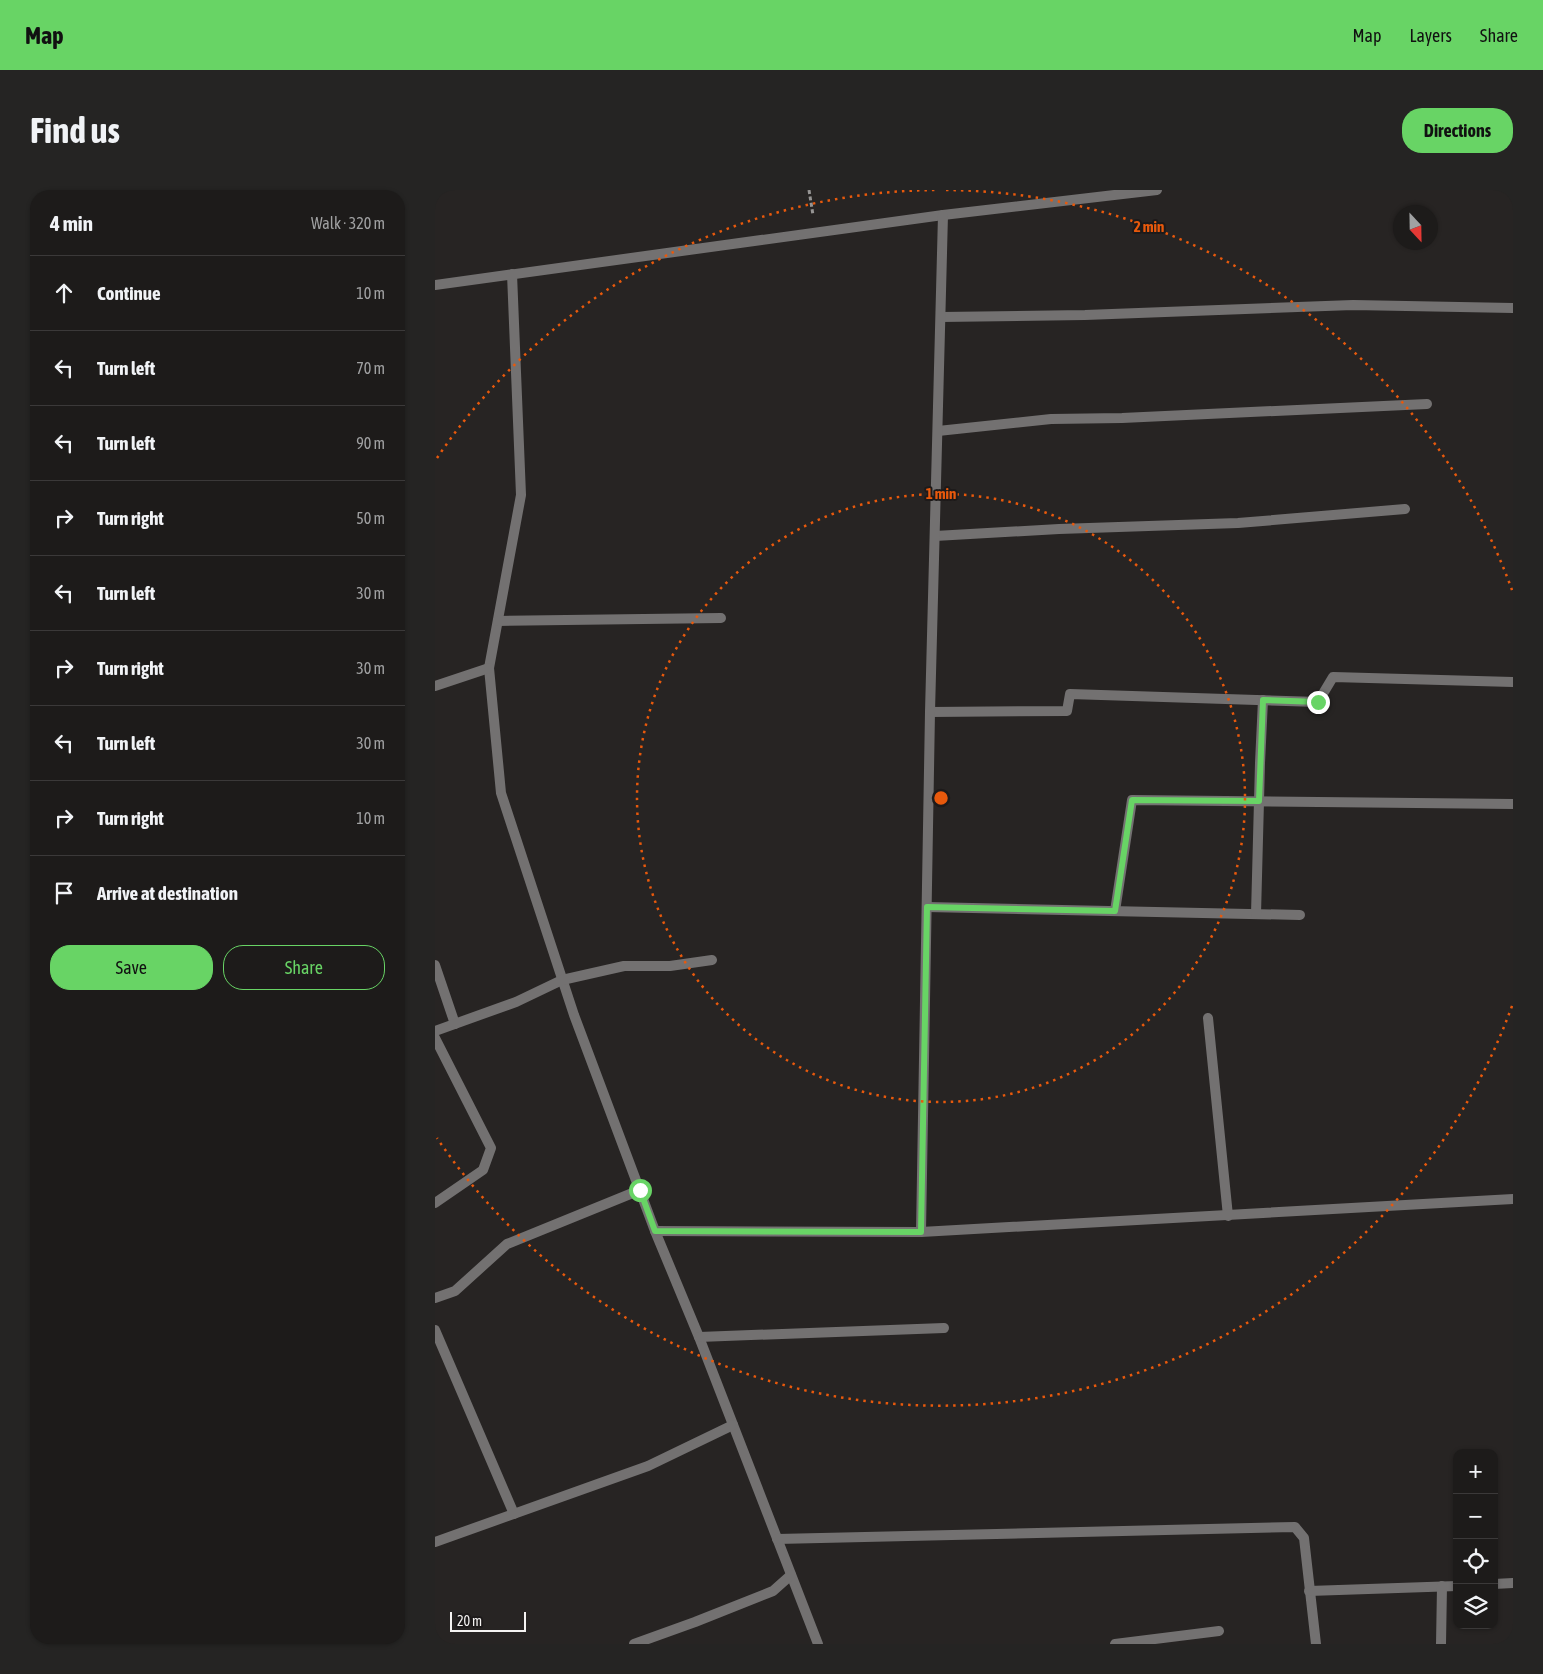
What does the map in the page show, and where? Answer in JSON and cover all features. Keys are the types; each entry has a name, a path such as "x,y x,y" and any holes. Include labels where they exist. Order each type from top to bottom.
{"street":[{"path":"435,285 943,215 1157,190"},
{"path":"921,1232 930,712 943,215"},
{"path":"512,274 521,495 489,668 501,793 562,980 655,1231 699,1338 818,1644"},
{"path":"941,317 1085,315 1353,305 1513,308"},
{"path":"938,431 1051,420 1427,404"},
{"path":"935,536 1059,528 1238,524 1405,509"},
{"path":"497,621 721,618"},
{"path":"435,686 489,668"},
{"path":"930,712 1067,711 1070,694 1318,702 1333,677 1513,682"},
{"path":"1256,914 1263,700"},
{"path":"1115,911 1132,800 1513,804"},
{"path":"927,907 1300,915"},
{"path":"435,1031 516,1002 562,980 624,966 669,966 712,960"},
{"path":"435,965 455,1024"},
{"path":"1208,1018 1228,1216"},
{"path":"435,1038 491,1148 483,1170 435,1203"},
{"path":"435,1298 455,1291 507,1244 640,1190"},
{"path":"655,1231 921,1232 1513,1199"},
{"path":"699,1338 944,1328"},
{"path":"435,1330 514,1514"},
{"path":"435,1542 648,1466 733,1425"},
{"path":"777,1539 1295,1527 1303,1538 1316,1644"},
{"path":"634,1644 773,1591 791,1575"},
{"path":"1498,1584 1513,1583"},
{"path":"1441,1644 1442,1586"},
{"path":"1309,1591 1453,1586"},
{"path":"1115,1644 1219,1631"}],"path":[{"path":"809,190 811,209 817,232"}],"route":[{"path":"640,1190 655,1231 921,1232 927,907 1115,911 1132,800 1259,801 1263,700 1318,702"}]}
